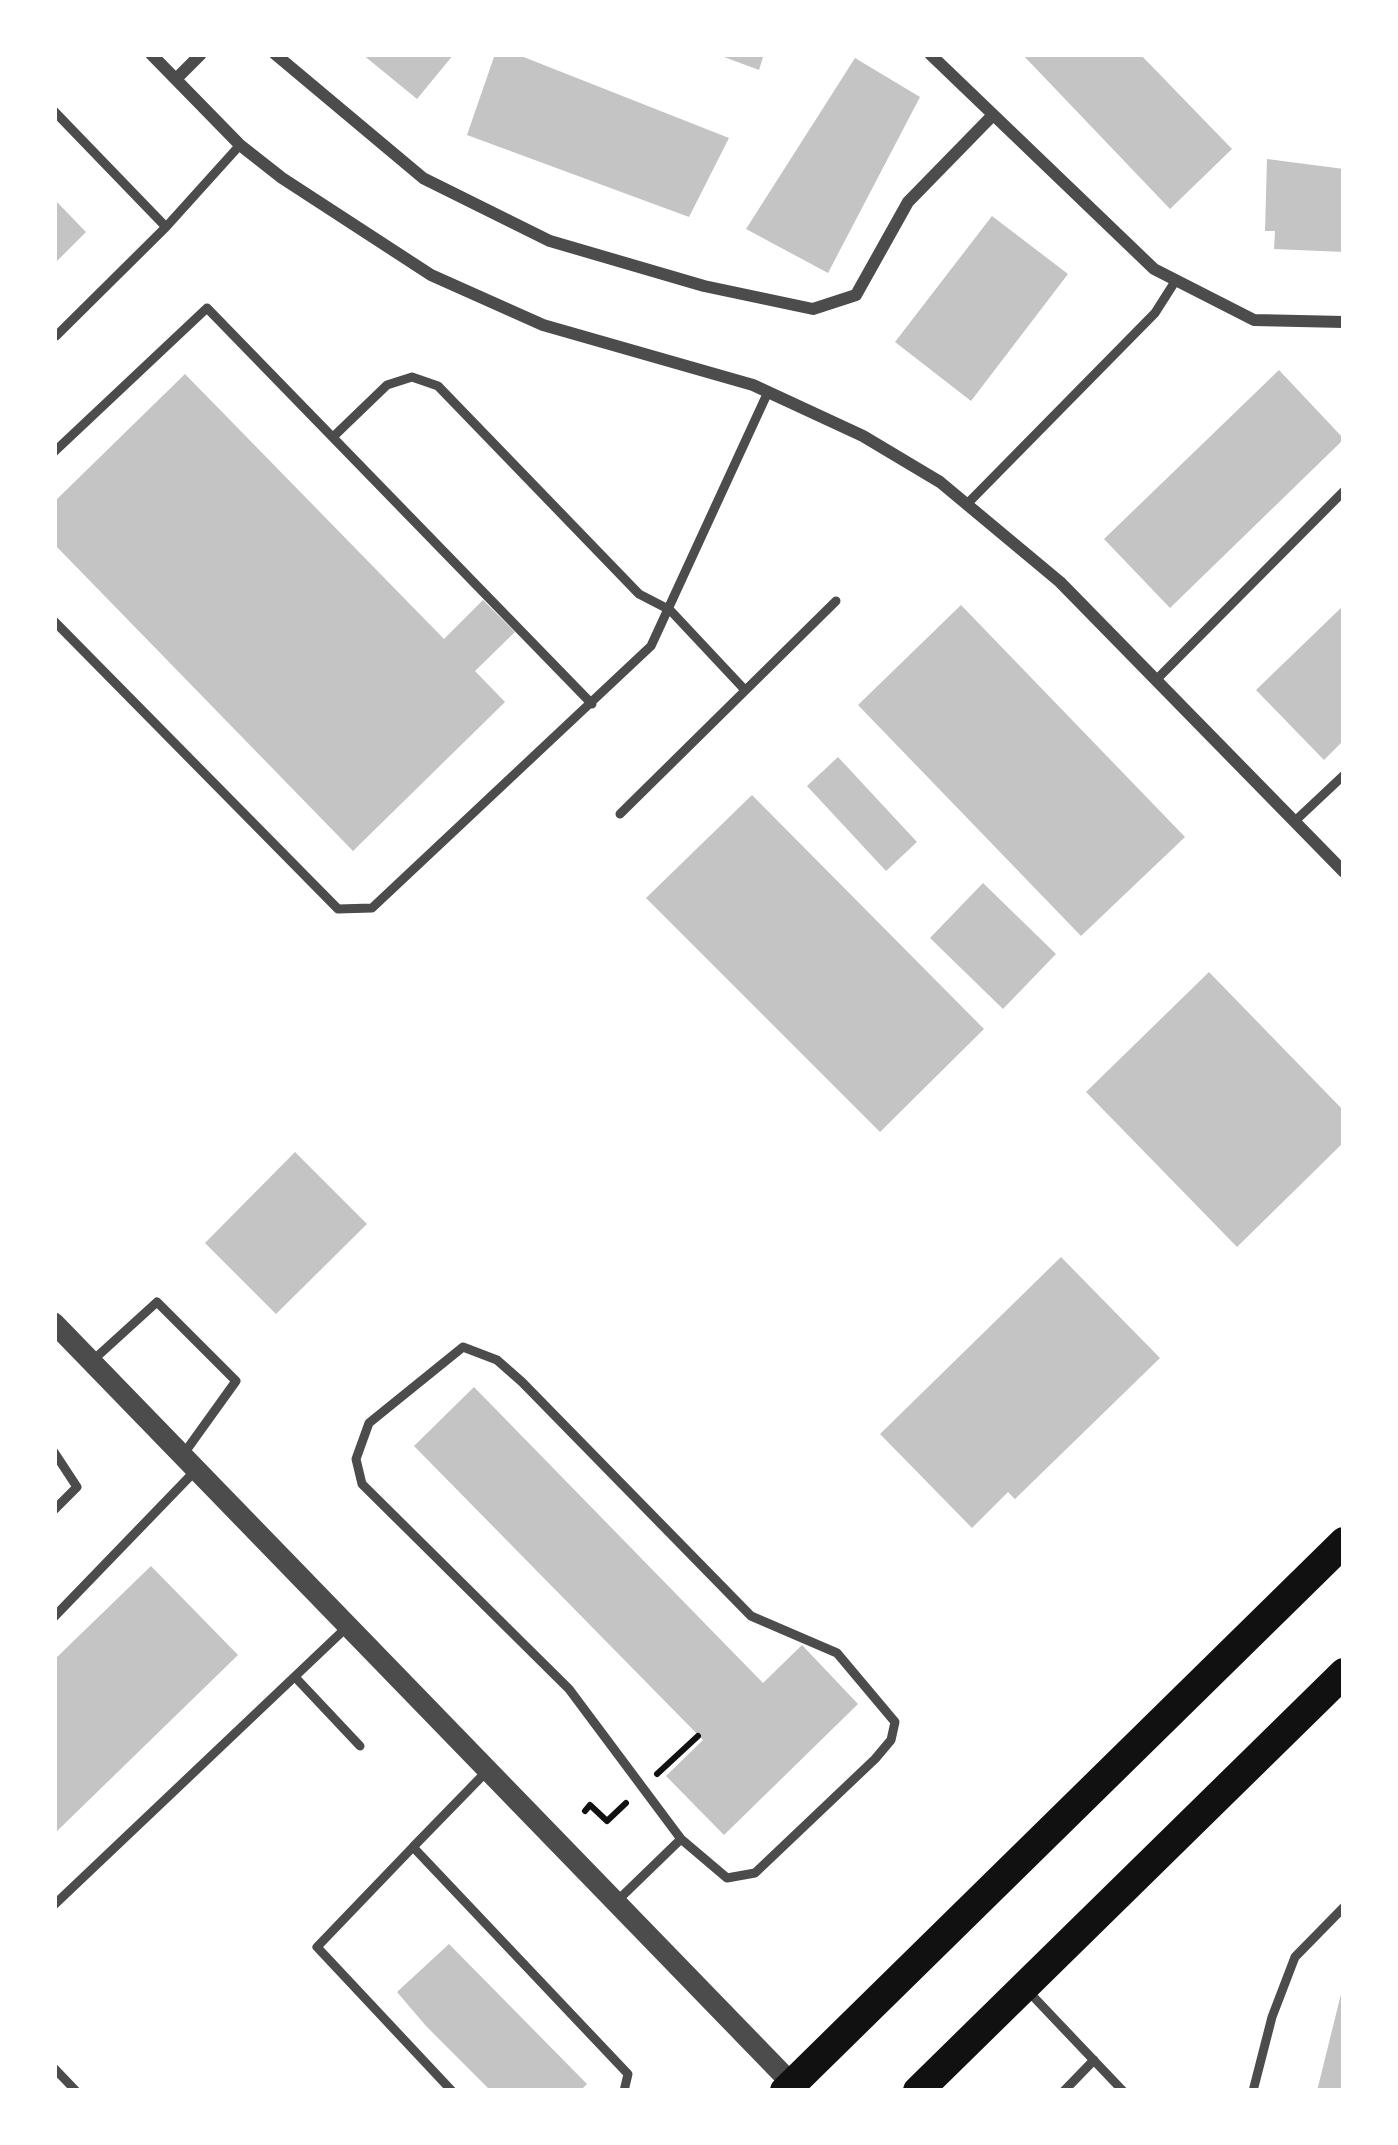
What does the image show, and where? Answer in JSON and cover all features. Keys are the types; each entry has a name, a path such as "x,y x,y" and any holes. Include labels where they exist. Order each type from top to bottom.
{"main road":[{"path":"792,2089 1344,1542"},
{"path":"918,2091 1344,1673"}],"street":[{"path":"152,54 240,145 358,232 469,295 543,325 768,392 862,436 969,502 1060,581 1344,872"},
{"path":"176,79 201,54"},
{"path":"274,54 423,178 550,242 704,286 813,309 856,295 908,202 991,117"},
{"path":"930,54 1154,269 1254,320 1344,322"},
{"path":"54,1323 792,2089"}],"lane":[{"path":"54,112 166,227"},
{"path":"56,336 240,145"},
{"path":"969,502 1155,313 1176,280"},
{"path":"54,452 207,308 592,704"},
{"path":"333,437 387,385 412,377 438,386 639,594 670,610 745,690"},
{"path":"54,621 338,909 372,908 651,646 768,392"},
{"path":"1156,680 1344,490"},
{"path":"620,814 836,601"},
{"path":"1294,821 1344,775"},
{"path":"54,1617 189,1462 236,1381 157,1302 91,1362"},
{"path":"463,1347 497,1360 522,1382 751,1616 837,1653 895,1722 891,1740 874,1759 755,1873 728,1878 681,1839 569,1689 362,1484 356,1459 369,1424 463,1347"},
{"path":"54,1452 77,1486 54,1510"},
{"path":"54,1905 348,1626"},
{"path":"295,1677 360,1746"},
{"path":"452,2091 317,1947 488,1770"},
{"path":"616,1902 681,1839"},
{"path":"413,1847 628,2074 624,2091"},
{"path":"1253,2091 1271,2017 1294,1957 1344,1907"},
{"path":"1024,1987 1123,2091"},
{"path":"1064,2091 1094,2060"},
{"path":"54,2068 76,2091"}],"building":[{"path":"362,54 454,54 417,99"},
{"path":"495,54 516,54 729,138 689,217 467,135"},
{"path":"716,54 764,54 759,70"},
{"path":"1022,54 1140,54 1232,149 1170,209"},
{"path":"855,58 920,97 828,273 746,229"},
{"path":"1267,159 1344,169 1344,252 1274,249 1275,231 1265,231"},
{"path":"54,199 86,232 54,264"},
{"path":"992,216 1068,274 971,401 895,342"},
{"path":"1279,370 1344,439 1170,608 1104,539"},
{"path":"185,374 444,639 483,600 515,632 475,671 505,702 353,851 54,544 54,502"},
{"path":"961,605 1185,837 1081,936 858,705"},
{"path":"1344,605 1344,740 1324,760 1256,690"},
{"path":"838,757 917,842 886,871 807,786"},
{"path":"752,795 984,1029 880,1132 646,898"},
{"path":"983,883 1056,954 1003,1009 930,938"},
{"path":"1209,972 1344,1111 1344,1142 1237,1247 1086,1092"},
{"path":"295,1152 367,1224 276,1314 205,1243"},
{"path":"1061,1257 1160,1358 1015,1499 1008,1492 972,1528 880,1434"},
{"path":"474,1387 763,1683 802,1645 858,1704 724,1835 666,1776 703,1740 414,1446"},
{"path":"151,1566 238,1655 54,1834 54,1660"},
{"path":"449,1944 587,2084 580,2091 491,2091 426,2026 397,1992"},
{"path":"1342,1990 1344,2091 1317,2091"}]}
